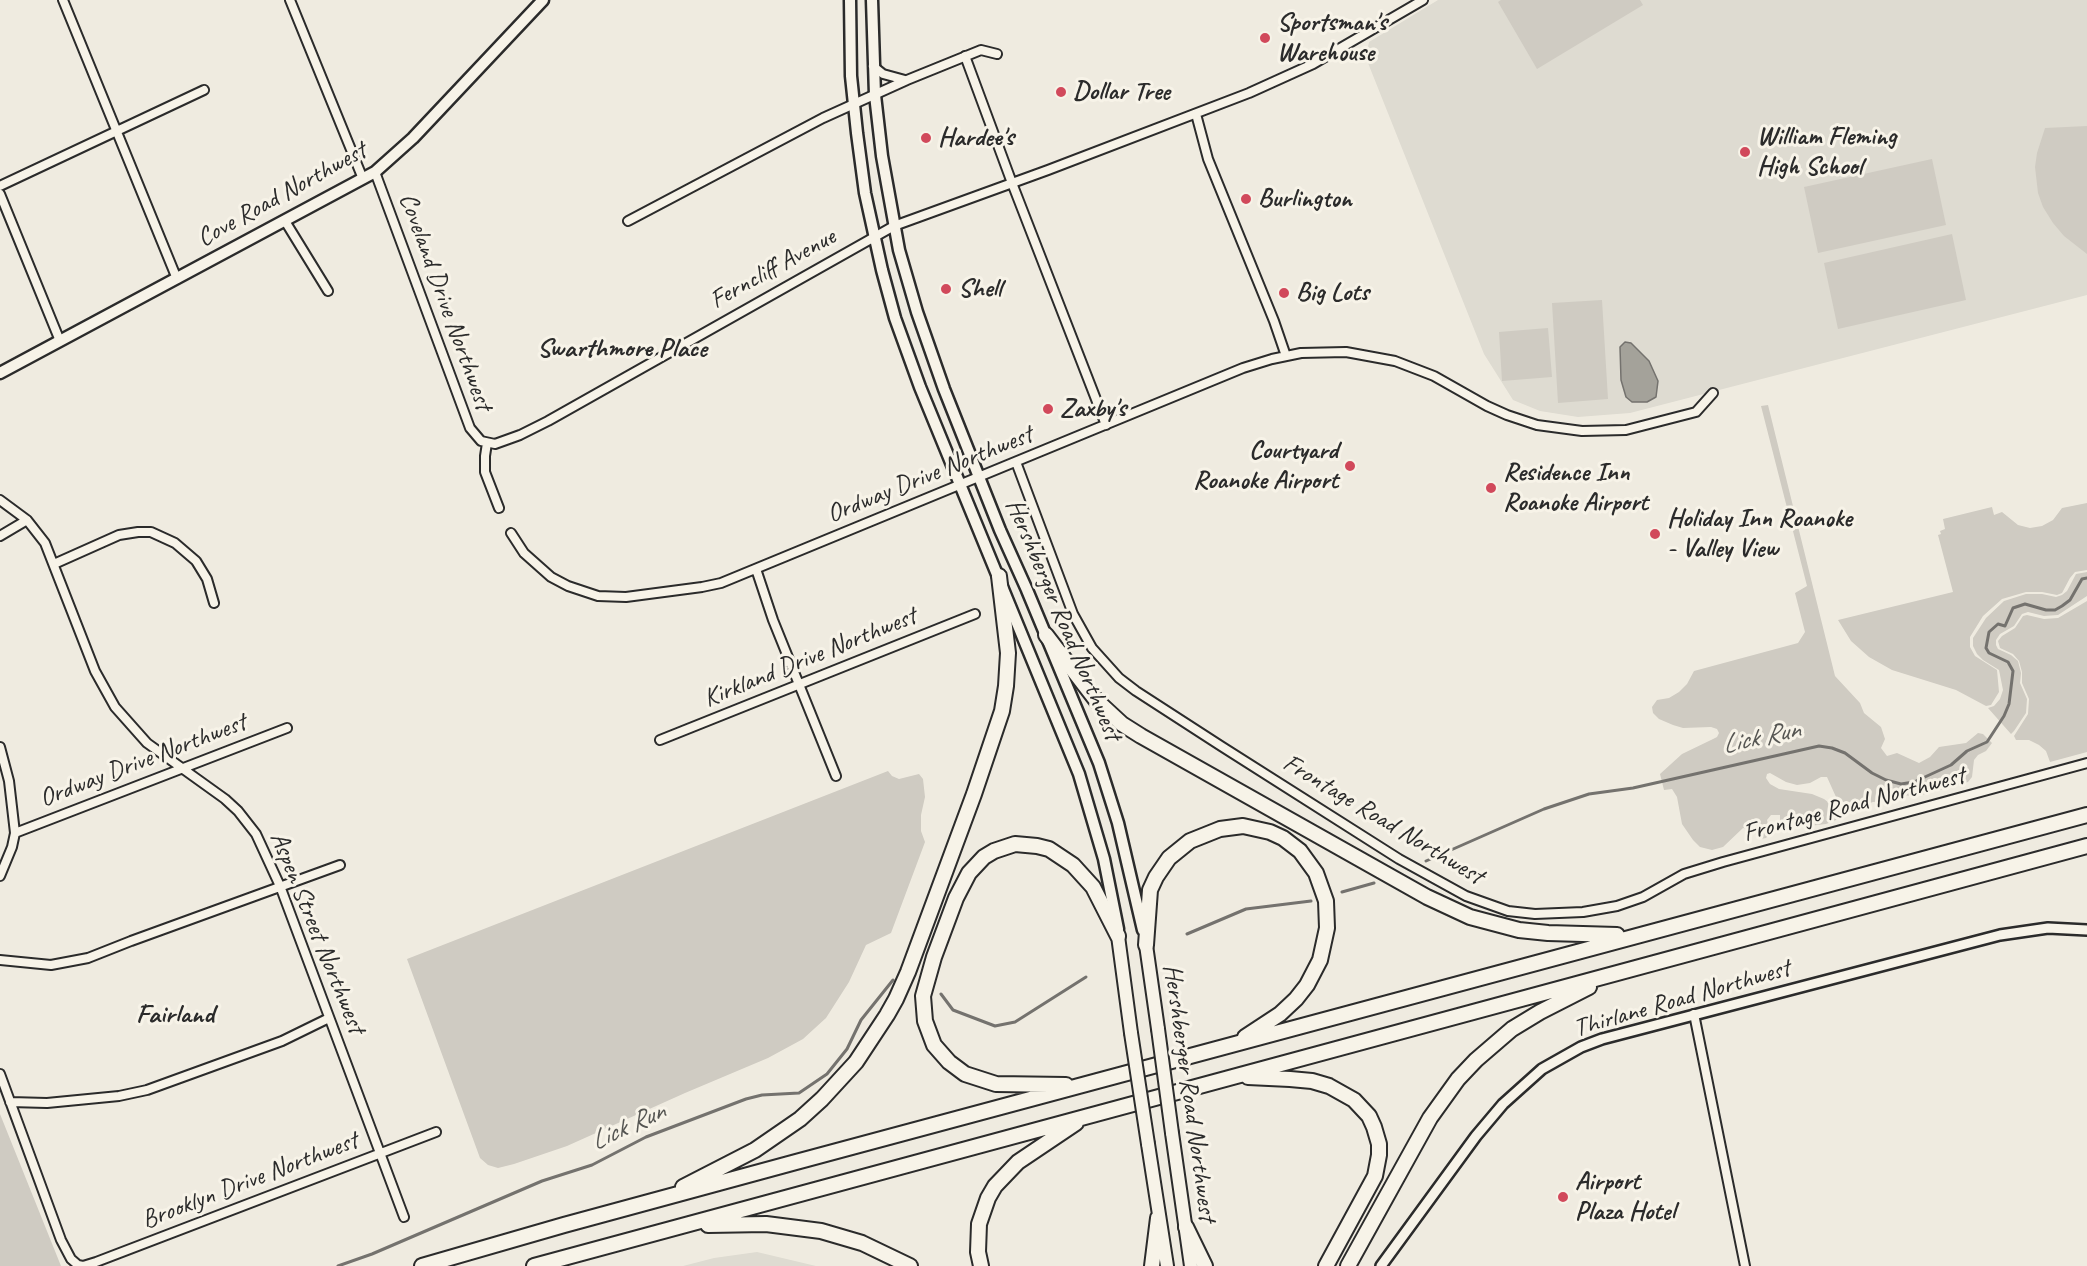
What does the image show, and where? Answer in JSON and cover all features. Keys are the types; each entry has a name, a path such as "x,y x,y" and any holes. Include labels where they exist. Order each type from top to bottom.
{"highway":[{"path":"656,1201 755,1150 800,1119 842,1079 887,1015 908,972 924,930 982,774 1002,711 1008,653 999,576"},
{"path":"1046,635 1096,700 1122,723 1311,832 1449,908 1479,920 1519,930 1634,936"},
{"path":"422,1266 564,1225 2087,815"},
{"path":"1146,945 1149,900 1153,883 1169,858 1190,841 1220,829 1243,826 1270,832 1300,851 1316,873 1326,901 1327,928 1320,960 1308,985 1296,999 1280,1014 1235,1044"},
{"path":"1083,1085 996,1083 982,1080 955,1067 941,1054 928,1032 923,1007 925,984 962,884 975,865 984,857 1006,847 1025,844 1037,846 1060,855 1073,865 1093,887 1118,936"},
{"path":"534,1266 2087,846"},
{"path":"1348,1266 1430,1118 1458,1079 1512,1029 1613,975"},
{"path":"1234,1077 1290,1078 1329,1086 1354,1100 1369,1116 1374,1126 1379,1144 1375,1176 1326,1266"},
{"path":"981,1266 978,1252 979,1224 995,1186 1018,1162 1086,1116"},
{"path":"1152,1266 1158,1218"},
{"path":"682,1226 766,1224 803,1227 840,1235 862,1243 910,1266"},
{"path":"1186,1227 1205,1266"}],"main road":[{"name":"Cove Road Northwest","path":"0,373 375,172 413,138 543,0"},
{"name":"Hershberger Road Northwest","path":"850,0 849,33 854,104 866,194 882,270 899,329 920,387 1079,774 1092,812 1111,889 1158,1218 1167,1266"},
{"name":"Hershberger Road Northwest","path":"872,0 875,95 882,156 899,250 926,339 979,477 1099,762 1118,823 1146,945 1191,1266"}],"street":[{"path":"63,0 177,279"},
{"path":"290,0 363,179"},
{"name":"Ferncliff Avenue","path":"487,443 495,444 511,439 548,421 894,226 1249,93 1312,64 1423,0"},
{"path":"628,221 823,118 981,50 997,54"},
{"path":"965,56 1106,425"},
{"path":"873,66 883,74 907,80"},
{"path":"0,186 204,90"},
{"path":"1196,114 1208,159 1286,356"},
{"name":"Coveland Drive Northwest","path":"375,172 470,428 481,441 487,443 484,456 485,472 499,508"},
{"path":"0,194 60,341"},
{"path":"285,221 328,291"},
{"name":"Ordway Drive Northwest","path":"511,533 524,553 551,577 568,586 598,596 626,597 721,583 1243,368 1286,356 1335,351 1395,361 1434,376 1507,416 1537,425 1582,431 1626,430 1696,412 1713,393"},
{"name":"Frontage Road Northwest","path":"1016,462 1073,614 1092,648 1119,678 1239,758 1399,859 1466,896 1508,911 1535,914 1583,912 1617,906 1643,897 1684,874 1713,865 2087,763"},
{"name":"Aspen Street Northwest","path":"0,500 27,520 45,543 102,686 135,730 147,743 225,799 248,822 256,834 280,886 404,1217"},
{"path":"0,536 27,520"},
{"path":"54,564 119,536 151,532 175,543 196,561 207,579 214,603"},
{"path":"756,569 836,777"},
{"name":"Kirkland Drive Northwest","path":"660,740 975,614"},
{"name":"Ordway Drive Northwest","path":"15,833 287,728"},
{"path":"0,747 9,781 15,833 0,876"},
{"path":"0,960 51,965 88,958 340,864"},
{"name":"Thirlane Road Northwest","path":"1381,1266 1481,1130 1522,1086 1542,1069 1581,1047 1694,1014 2000,935 2048,928 2087,930"},
{"path":"1694,1014 1745,1266"},
{"path":"10,1102 47,1103 147,1090 282,1041 329,1018"},
{"path":"0,1074 61,1240 70,1259 78,1265"},
{"name":"Brooklyn Drive Northwest","path":"78,1265 83,1266 96,1262 436,1132"}],"shaded area":[{"name":"William Fleming High School","path":"1438,0 2087,0 2087,295 1630,413 1578,417 1540,411 1513,400 1484,354 1366,58 1369,42"},
{"path":"1501,0 1640,0 1643,5 1537,69 1498,2"},
{"path":"2087,126 2087,254 2064,236 2043,207 2038,193 2035,167 2045,128"},
{"path":"1932,159 1946,225 1818,253 1804,187"},
{"path":"1952,234 1966,300 1838,329 1824,263"},
{"path":"1602,300 1608,399 1558,403 1552,303"},
{"path":"1548,328 1552,377 1502,381 1499,332"},
{"path":"1625,342 1631,343 1649,361 1658,381 1656,397 1647,402 1632,402 1626,397 1621,380 1620,347"},
{"path":"1768,405 1835,676 1860,703 1864,713 1881,727 1885,739 1881,748 1887,756 1897,753 1919,763 1930,757 1939,747 1966,743 1978,733 1983,734 1992,743 1974,760 1972,777 1968,782 1918,796 1894,795 1884,801 1857,807 1845,804 1836,797 1827,777 1797,785 1770,773 1767,774 1766,778 1770,784 1779,789 1812,794 1824,799 1837,809 1840,815 1836,820 1826,824 1783,829 1780,828 1780,815 1771,815 1767,820 1770,833 1766,838 1761,839 1754,831 1743,828 1723,847 1712,850 1700,847 1682,824 1677,797 1672,789 1664,790 1660,774 1682,754 1717,737 1719,733 1717,729 1711,727 1683,728 1673,725 1659,719 1653,713 1652,707 1657,700 1669,698 1679,692 1687,684 1694,671 1798,643 1805,632 1795,593 1807,586 1761,406"},
{"path":"2087,503 2087,570 2075,572 2062,593 2057,595 2026,592 2002,599 1983,616 1970,637 1970,647 1975,656 1997,670 1999,692 1991,705 1986,706 1956,690 1892,670 1869,657 1851,641 1838,620 1953,592 1938,535 1945,529 1943,519 1992,507 1994,515 2002,512 2018,525 2030,528 2042,526 2053,520 2062,508"},
{"path":"2087,572 2087,596 2058,615 2044,616 2028,612 2022,614 2014,626 2000,634 1996,640 1998,649 2018,661 2021,673 2020,683 2027,699 2026,713 2011,734 1988,708 1994,706 2000,699 2003,690 1999,670 1977,654 1973,646 1973,638 1986,618 2004,601 2026,594 2056,597 2062,595 2067,591 2076,574"},
{"path":"2087,601 2087,752 2050,762 2046,751 2039,745 2029,740 2016,740 2014,736 2028,714 2029,699 2022,683 2019,661 2013,654 2000,648 1998,641 2015,628 2023,616 2058,618"},
{"path":"888,771 899,779 919,774 923,779 925,797 921,815 921,831 925,842 891,933 866,945 849,982 826,1018 803,1039 768,1058 567,1146 498,1168 488,1165 480,1158 407,959"},
{"path":"0,1114 61,1266 0,1266"},
{"path":"757,1252 816,1266 683,1266 714,1258"}],"waterway":[{"name":"Lick Run","path":"1426,861 1544,809 1589,794 1633,788 1819,746 1845,753 1872,773 1886,780 1901,784 1914,782 1951,765 1967,751 1987,742 2004,716 2009,704 2013,671 2008,662 1989,653 1986,648 1989,632 1998,624 2005,626 2013,608 2025,604 2055,610 2070,600 2082,579 2087,578"},
{"name":"Lick Run","path":"1342,892 1374,883"},
{"name":"Lick Run","path":"1187,934 1246,909 1311,901"},
{"name":"Lick Run","path":"941,994 953,1010 995,1026 1015,1022 1086,977"},
{"name":"Lick Run","path":"338,1266 372,1254 542,1181 592,1165 646,1137 746,1099 762,1095 799,1093 827,1074 847,1049 861,1020 893,980"}],"place":[{"name":"Sportsman's Warehouse","path":"1265,38"},
{"name":"Dollar Tree","path":"1061,92"},
{"name":"Hardee's","path":"926,138"},
{"name":"William Fleming High School","path":"1745,152"},
{"name":"Burlington","path":"1246,199"},
{"name":"Shell","path":"946,289"},
{"name":"Big Lots","path":"1284,293"},
{"name":"Zaxby's","path":"1048,409"},
{"name":"Courtyard Roanoke Airport","path":"1350,466"},
{"name":"Residence Inn Roanoke Airport","path":"1491,488"},
{"name":"Holiday Inn Roanoke - Valley View","path":"1655,534"},
{"name":"Airport Plaza Hotel","path":"1563,1197"}],"district":[{"name":"Swarthmore Place","path":"622,349"},
{"name":"Fairland","path":"175,1015"}]}
